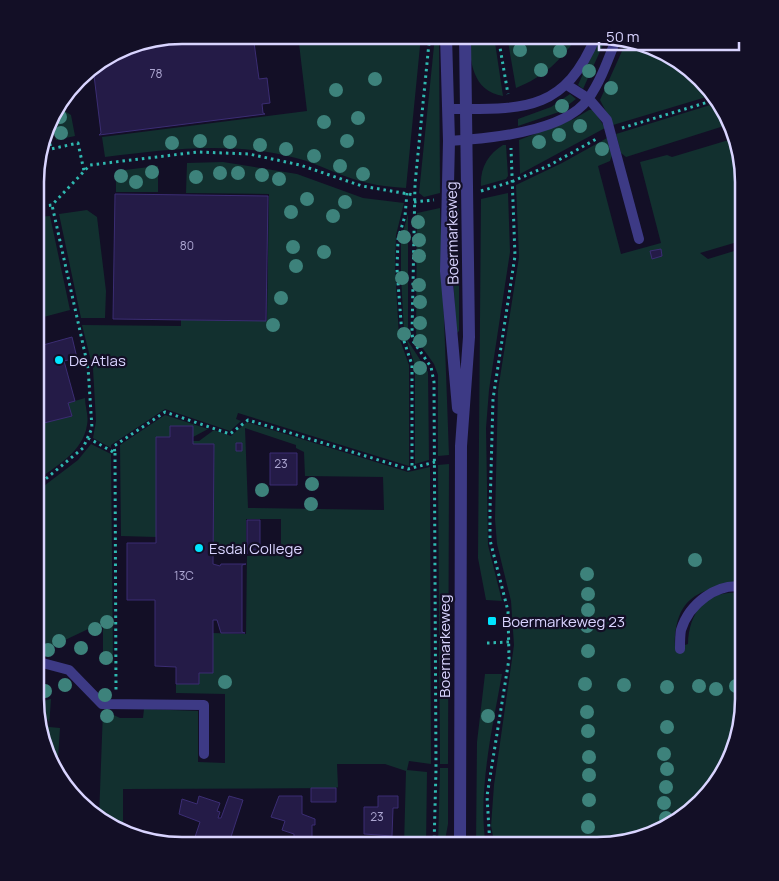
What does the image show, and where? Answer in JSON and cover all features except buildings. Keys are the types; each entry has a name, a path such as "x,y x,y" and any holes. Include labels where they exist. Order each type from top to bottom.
{"street":[{"name":"Boermarkeweg","path":"446,44 449,141 446,271 462,446"},
{"name":"Boermarkeweg","path":"460,837 462,446 469,336 465,44"}],"lane":[{"path":"448,109 524,106 546,99 567,85 591,44"},
{"path":"449,141 510,136 537,128 570,114 589,98 613,45"},
{"path":"567,85 589,98 604,116 609,126 640,239"},
{"path":"680,649 681,630 697,603 715,591 735,587"},
{"path":"44,663 69,670 102,704 204,706 204,754"}],"path":[{"path":"429,44 414,195 412,333 413,341 431,367 434,382 436,769 434,837"},
{"path":"49,142 51,149 78,143 84,171"},
{"path":"44,206 52,205 90,164 198,152 249,154 300,165 362,186 414,195"},
{"path":"489,837 487,796 509,659 508,611 490,540 490,510 493,399 515,256 512,182"},
{"path":"407,193 405,216 398,239 397,269 402,335 412,365 412,468"},
{"path":"44,480 83,448 88,438 92,420 88,367 52,205"},
{"path":"116,704 114,446 165,412 230,434 248,420 412,468 435,462"},
{"path":"88,438 115,453"},
{"path":"487,642 509,642"}],"green space":[{"path":"299,44 420,44 406,188 368,183 296,158 248,150 224,148 177,149 105,157 102,137 307,111"},
{"path":"434,44 439,44 440,193 424,197 419,193"},
{"path":"469,44 495,44 503,96 485,88 479,81 470,55"},
{"path":"508,44 572,44 551,67 535,79 516,88"},
{"path":"596,44 603,44 583,89 578,85"},
{"path":"624,46 666,62 688,78 706,97 613,125 600,100"},
{"path":"570,94 576,99 559,112 518,126 518,119 551,107"},
{"path":"712,105 723,126 626,157 621,153 616,134"},
{"path":"64,110 71,115 75,136 56,140 54,130"},
{"path":"589,110 594,110 605,128 520,174 519,140 574,119"},
{"path":"607,138 612,155 610,161 598,166 621,254 661,243 640,162 667,155 672,157 729,140 735,173 735,243 700,253 708,259 735,251 735,584 714,588 692,598 679,617 675,648 688,644 692,621 703,604 720,594 735,593 735,708 733,726 725,752 707,783 681,809 658,823 624,835 606,837 493,837 491,826 494,785 514,645 511,601 497,544 495,519 498,390 519,257 516,185 562,163"},
{"path":"503,145 506,145 508,176 506,179 481,186 482,173 486,162"},
{"path":"223,162 297,174 363,198 404,203 396,235 395,267 399,337 409,365 409,466 238,413 236,419 241,421 230,431 165,409 111,445 111,448 93,438 96,421 93,369 82,325 181,326 181,320 267,321 269,194 186,193 187,163"},
{"path":"158,166 158,192 116,192 116,171"},
{"path":"508,193 510,252 489,390 486,428 488,545 502,601 486,600 478,558 481,199"},
{"path":"459,204 459,331 456,334 450,206"},
{"path":"440,208 449,455 438,456 438,375 434,364 416,339 417,213"},
{"path":"87,210 97,217 106,291 105,318 81,318 59,214"},
{"path":"408,214 408,341 428,372 429,460 415,464 415,366 404,332 401,276 401,239"},
{"path":"44,216 50,216 70,310 44,317"},
{"path":"85,398 87,422 84,435 68,458 44,475 44,423 72,416 68,403"},
{"path":"165,415 208,429 193,437 193,426 170,426 170,437 156,437 156,537 121,536 120,445"},
{"path":"247,422 408,472 430,467 431,764 409,761 407,770 427,772 426,837 404,837 406,771 385,764 337,764 338,787 336,788 123,789 123,824 99,810 103,710 120,718 143,718 144,709 198,711 198,762 225,763 225,694 176,693 176,684 199,684 199,673 213,673 213,633 246,634 247,556 281,555 281,519 246,519 246,550 213,550 214,444 193,444 193,441 199,441 214,430 231,436","holes":["245,428 296,445 296,448 304,452 305,476 383,477 384,510 248,508"]},
{"path":"91,444 111,454 113,663 103,664 103,622 44,650 44,486 78,460"},
{"path":"449,464 448,764 440,764 438,465"},
{"path":"485,674 502,674 487,760 483,804 485,837 476,837 477,742"},
{"path":"51,699 49,727 60,728 58,760 47,729 49,722 45,716 44,701"},
{"path":"440,768 448,768 448,824 446,837 438,837"}],"place":[{"name":"De Atlas","path":"59,360"},
{"name":"Esdal College","path":"199,548"},
{"name":"Boermarkeweg 23","path":"492,621"}]}
